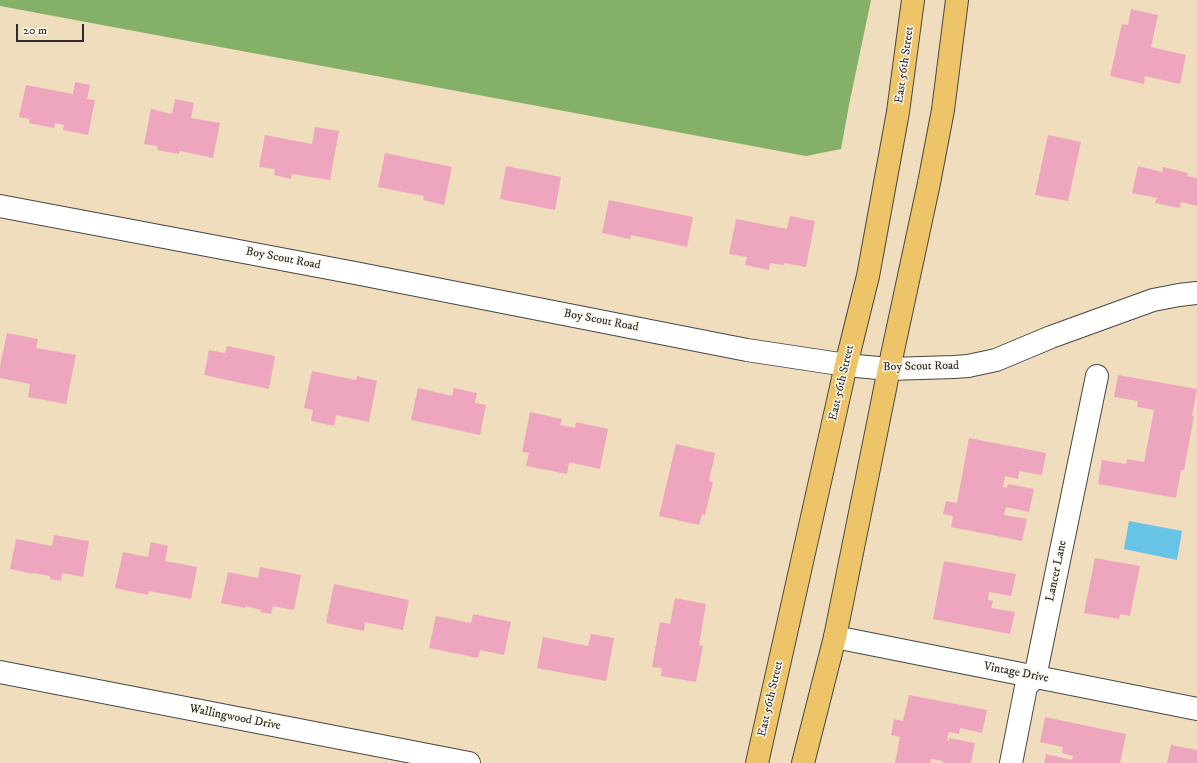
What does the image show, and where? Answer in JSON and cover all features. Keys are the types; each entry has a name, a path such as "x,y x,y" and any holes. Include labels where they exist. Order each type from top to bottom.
{"main road":[{"name":"East 56th Street","path":"757,763 846,365 868,276 898,112 913,0"},
{"path":"803,763 835,637 889,369 929,183 943,110 958,0"}],"street":[{"name":"Boy Scout Road","path":"0,206 355,273 747,350 846,365 889,369 968,366 996,360 1051,337 1153,300 1197,293"},
{"name":"Lancer Lane","path":"1011,763 1026,687 1035,677 1097,376"},
{"name":"Vintage Drive","path":"835,637 1197,708"},
{"name":"Wallingwood Drive","path":"0,672 469,763"}],"green space":[{"path":"0,0 871,0 841,149 806,156 0,6"}],"water":[{"path":"1129,521 1182,531 1177,560 1124,549"}],"building":[{"path":"1131,9 1158,15 1151,47 1186,55 1180,84 1145,76 1144,84 1110,76 1122,24 1128,25"},
{"path":"75,82 90,85 87,99 95,100 88,135 63,130 64,125 55,123 54,128 29,123 30,119 19,117 26,85 73,94"},
{"path":"175,99 194,103 191,118 220,123 213,158 180,151 179,154 157,150 158,146 144,144 151,109 172,114"},
{"path":"315,127 339,131 330,180 292,174 291,179 274,175 275,169 259,167 265,135 312,144"},
{"path":"1048,135 1081,142 1068,201 1035,195"},
{"path":"385,153 452,167 444,205 423,200 424,196 378,187"},
{"path":"506,166 561,177 555,210 500,199"},
{"path":"1138,166 1162,172 1163,167 1188,173 1187,176 1197,178 1197,206 1181,202 1180,208 1155,203 1157,198 1132,193"},
{"path":"609,200 693,217 687,247 631,235 630,239 602,233"},
{"path":"790,216 815,221 806,267 784,263 784,265 770,263 769,270 745,265 747,257 729,254 736,219 787,229"},
{"path":"7,333 38,339 36,348 76,355 66,404 28,397 30,384 0,378 0,366"},
{"path":"227,346 275,356 269,389 204,375 209,350 225,353"},
{"path":"312,371 356,380 357,376 377,381 369,422 336,415 334,426 311,421 313,410 304,408"},
{"path":"1118,375 1197,389 1192,416 1194,416 1184,470 1181,470 1176,498 1098,484 1102,460 1126,464 1127,459 1144,462 1154,410 1137,407 1138,401 1114,397"},
{"path":"418,388 452,396 454,388 477,393 475,403 486,405 480,435 411,420"},
{"path":"530,412 562,419 560,425 575,428 576,422 608,429 600,469 569,462 567,474 526,466 529,453 522,452"},
{"path":"969,438 1046,453 1042,475 1019,471 1018,479 1005,476 1003,487 1007,488 1008,484 1034,489 1029,512 1006,507 1004,515 1027,519 1022,541 951,527 953,516 943,514 946,501 957,503"},
{"path":"676,444 715,453 709,481 713,482 705,515 702,514 699,525 659,516"},
{"path":"54,535 89,541 83,577 62,573 61,581 50,579 50,576 10,569 16,539 52,546"},
{"path":"151,542 168,546 165,561 197,567 191,599 149,591 148,595 115,588 123,552 148,557"},
{"path":"1095,558 1140,566 1130,616 1120,614 1119,619 1084,613"},
{"path":"944,561 1016,574 1011,596 989,592 988,600 993,601 991,608 1015,612 1010,634 933,619"},
{"path":"260,567 301,575 294,610 273,606 271,614 260,612 261,610 246,606 245,608 221,603 228,572 258,578"},
{"path":"334,584 409,600 403,630 365,622 364,631 326,623"},
{"path":"675,598 706,604 699,645 703,646 696,682 661,676 662,668 652,667 660,622 670,624"},
{"path":"473,614 511,622 504,655 480,650 478,658 429,648 436,616 471,623"},
{"path":"591,634 614,638 606,681 537,668 543,637 588,646"},
{"path":"909,695 987,710 982,733 960,728 959,734 949,732 947,740 949,741 949,738 975,743 971,763 943,763 943,761 931,759 930,763 895,763 900,737 891,735 894,719 903,721"},
{"path":"1045,717 1126,734 1120,763 1044,763 1046,754 1072,760 1073,756 1062,753 1063,747 1040,742"},
{"path":"1171,745 1197,750 1197,763 1167,763"}]}
